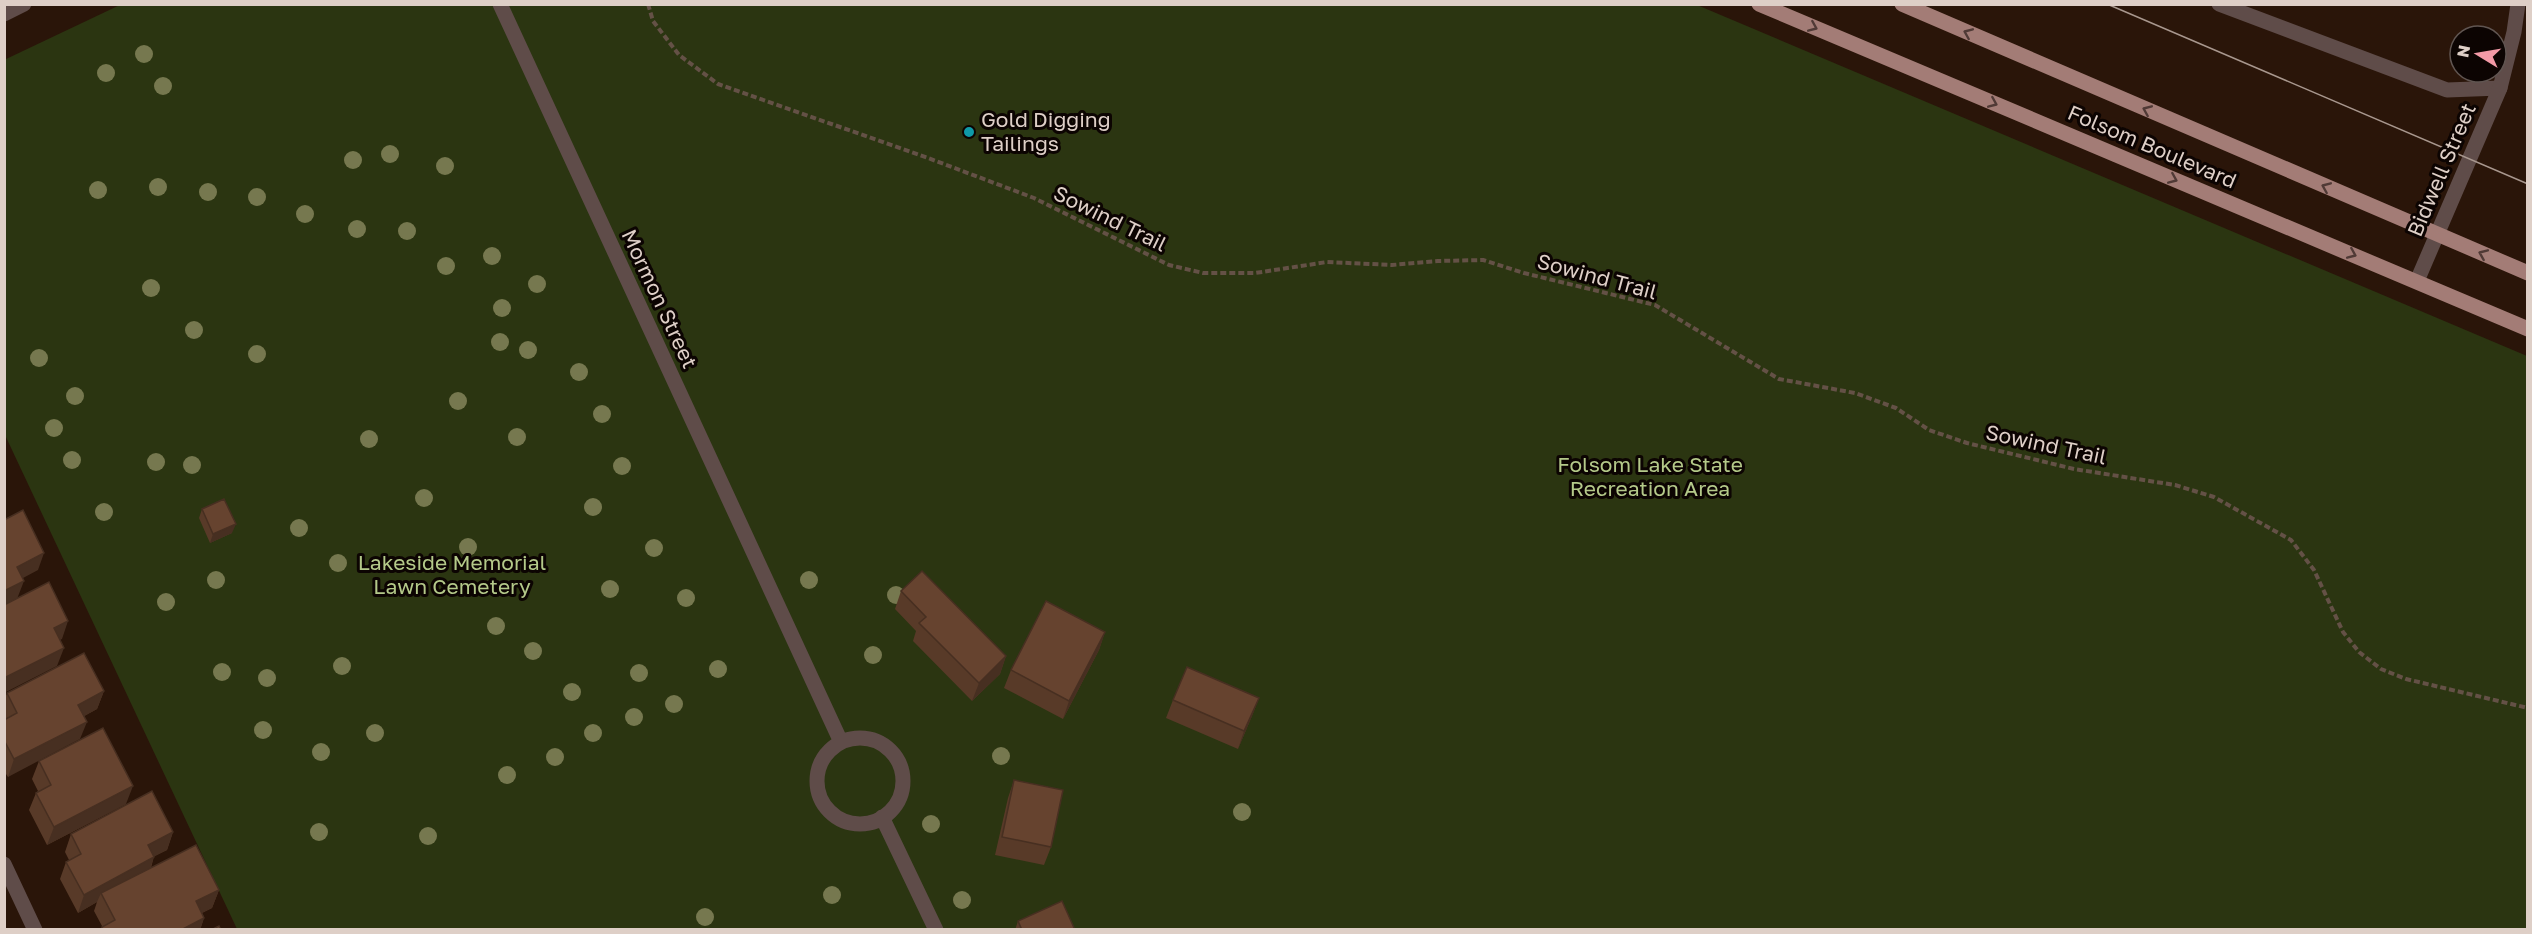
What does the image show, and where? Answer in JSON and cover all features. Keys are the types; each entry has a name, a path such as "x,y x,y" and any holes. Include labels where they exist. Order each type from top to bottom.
{"main road":[{"name":"Folsom Boulevard","path":"1759,4 2528,329"},
{"name":"Folsom Boulevard","path":"1902,4 2528,273"}],"street":[{"path":"4,14 24,4"},
{"name":"Mormon Street","path":"500,4 842,742"},
{"path":"2219,4 2447,90 2500,88"},
{"name":"Bidwell Street","path":"2416,281 2438,235 2500,88 2514,32 2518,4"},
{"path":"855,738 868,739 881,744 892,752 899,764 903,778 902,792 896,805 873,822 859,824 845,821 832,814 818,789 821,762 830,750 842,742 855,738"},
{"path":"882,817 936,930"},
{"path":"4,864 35,930"}],"path":[{"name":"Sowind Trail","path":"648,4 653,21 678,55 718,84 1034,198 1169,265 1203,273 1255,273 1327,262 1392,265 1483,260 1524,273 1655,305 1779,379 1855,393 1896,408 1929,430 1967,443 2074,469 2175,485 2214,497 2291,540 2314,570 2343,632 2360,652 2381,669 2406,679 2528,708"}],"green space":[{"name":"Folsom Lake State Recreation Area","path":"122,4 1697,5 2527,356 2527,929 237,929 5,435 4,60"}],"building":[{"path":"224,499 236,524 213,534 202,509"},
{"path":"23,510 44,553 17,567 24,581 4,591 4,520"},
{"path":"922,571 1006,656 979,683 919,623 926,617 901,591"},
{"path":"49,582 68,621 54,628 64,648 4,678 4,605"},
{"path":"1046,601 1105,632 1069,701 1011,670"},
{"path":"84,653 104,691 78,705 87,722 14,759 4,740 4,720 17,713 7,693"},
{"path":"1187,667 1259,698 1244,731 1173,700"},
{"path":"103,728 133,786 54,827 36,793 51,785 39,761"},
{"path":"1014,780 1063,790 1051,847 1002,837"},
{"path":"152,791 173,832 148,845 154,857 84,895 66,862 81,854 71,834"},
{"path":"196,845 219,890 196,901 204,918 181,930 103,930 102,927 115,920 101,893"},
{"path":"1062,901 1075,930 1022,930 1018,921"}],"tram line":[{"path":"2107,4 2528,184"}],"place":[{"name":"Gold Digging Tailings","path":"969,132"}],"park label":[{"name":"Lakeside Memorial Lawn Cemetery","path":"452,575"}]}
